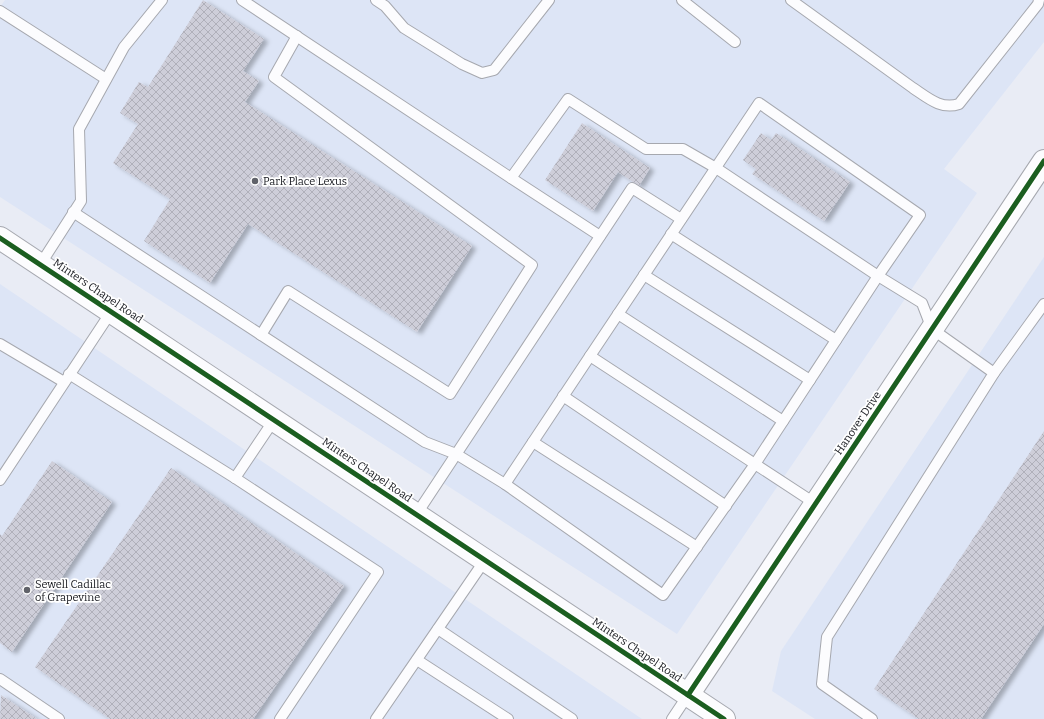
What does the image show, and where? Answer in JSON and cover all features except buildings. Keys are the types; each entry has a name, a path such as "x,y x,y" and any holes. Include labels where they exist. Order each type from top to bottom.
{"street":[{"name":"Hanover Drive","path":"688,695 1044,162"},
{"name":"Minters Chapel Road","path":"0,238 724,719"}],"lane":[{"path":"40,265 81,201 79,129 124,47 162,0"},
{"path":"242,0 600,236"},
{"path":"376,0 385,6 404,28 462,64 482,74 494,70 549,0"},
{"path":"682,0 735,42"},
{"path":"791,0 933,102 949,107 959,104 1038,4 1039,0"},
{"path":"0,11 106,79"},
{"path":"261,335 288,291 450,394 532,265 274,77 297,36"},
{"path":"511,178 568,99 646,150 683,149 716,168 922,304 932,329 994,373"},
{"path":"73,212 425,442 456,454 505,484 664,595 755,464 878,276 920,215 759,103 505,484"},
{"path":"416,515 632,188 681,219"},
{"path":"671,234 836,340"},
{"path":"644,275 810,380"},
{"path":"872,719 822,684 827,637 994,373 1044,304"},
{"path":"0,480 111,312"},
{"path":"618,314 783,421"},
{"path":"0,344 66,378 235,478 378,572 361,600 280,719"},
{"path":"590,356 816,504"},
{"path":"563,396 726,506"},
{"path":"235,478 274,420"},
{"path":"533,442 697,547"},
{"path":"376,719 485,560"},
{"path":"438,629 572,719"},
{"path":"417,660 508,719"},
{"path":"0,679 59,719"},
{"path":"672,719 688,695"}],"shaded area":[{"path":"5,0 1044,0 1044,42 944,169 977,193 677,634 0,197 0,7"},
{"path":"1044,257 1044,719 815,719 772,691 781,651"},
{"path":"0,284 642,719 0,719"}],"cycle path":[{"path":"688,695 1044,161"},
{"path":"0,238 724,719"}],"place":[{"name":"Park Place Lexus","path":"255,181"},
{"name":"Sewell Cadillac of Grapevine","path":"27,590"}]}
